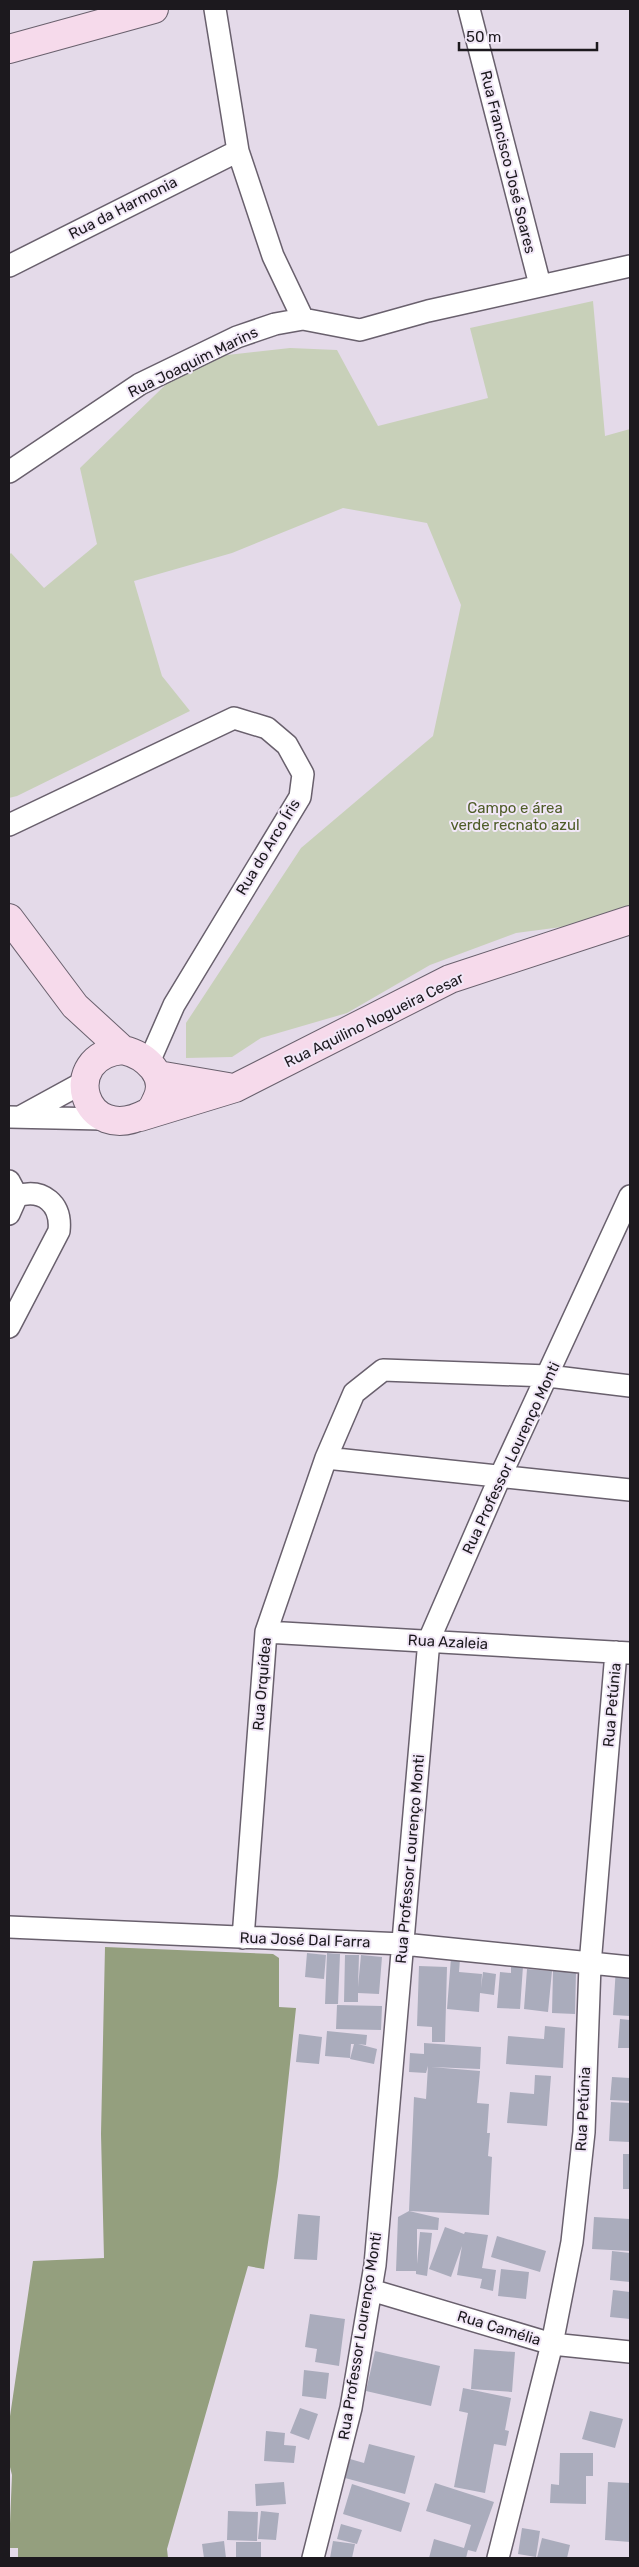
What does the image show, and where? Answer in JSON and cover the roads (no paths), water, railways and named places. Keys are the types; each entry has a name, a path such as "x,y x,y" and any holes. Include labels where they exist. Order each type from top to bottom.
{"street":[{"path":"9,50 154,9"},
{"path":"215,9 238,151 274,256 303,319"},
{"name":"Rua Francisco José Soares","path":"469,9 540,285"},
{"name":"Rua da Harmonia","path":"9,266 238,151"},
{"name":"Rua Joaquim Marins","path":"9,472 140,384 237,337 275,324 303,319 360,330 428,311 630,266"},
{"name":"Rua do Arco Íris","path":"9,825 234,718 267,728 287,745 302,774 300,796 174,1005 153,1069"},
{"path":"9,918 75,1006 123,1050"},
{"name":"Rua Aquilino Nogueira Cesar","path":"140,1117 235,1088 450,979 630,920"},
{"path":"75,1006 88,1073 86,1098 92,1110 102,1119"},
{"path":"14,1117 88,1073 99,1056 112,1051 123,1050 136,1053 153,1069 235,1088"},
{"path":"14,1117 102,1119 125,1122 140,1117 151,1111 158,1098 153,1069"},
{"path":"9,1327 59,1230 60,1221 58,1211 46,1197 36,1193 12,1197"},
{"name":"Rua Professor Lourenço Monti","path":"313,2558 351,2408 375,2266 429,1640 500,1477 630,1196"},
{"name":"Rua Orquídea","path":"243,1938 266,1632 326,1458 354,1394 383,1370 548,1376"},
{"path":"548,1376 630,1386"},
{"path":"326,1458 630,1490"},
{"name":"Rua Azaleia","path":"266,1632 623,1652"},
{"name":"Rua Petúnia","path":"498,2558 552,2344 572,2242 584,2132 590,1965 623,1652"},
{"name":"Rua José Dal Farra","path":"9,1928 402,1944 590,1965 630,1967"},
{"name":"Rua Camélia","path":"371,2290 552,2344 630,2352"}],"park label":[{"name":"Campo e área verde recnato azul","path":"515,816"}]}
